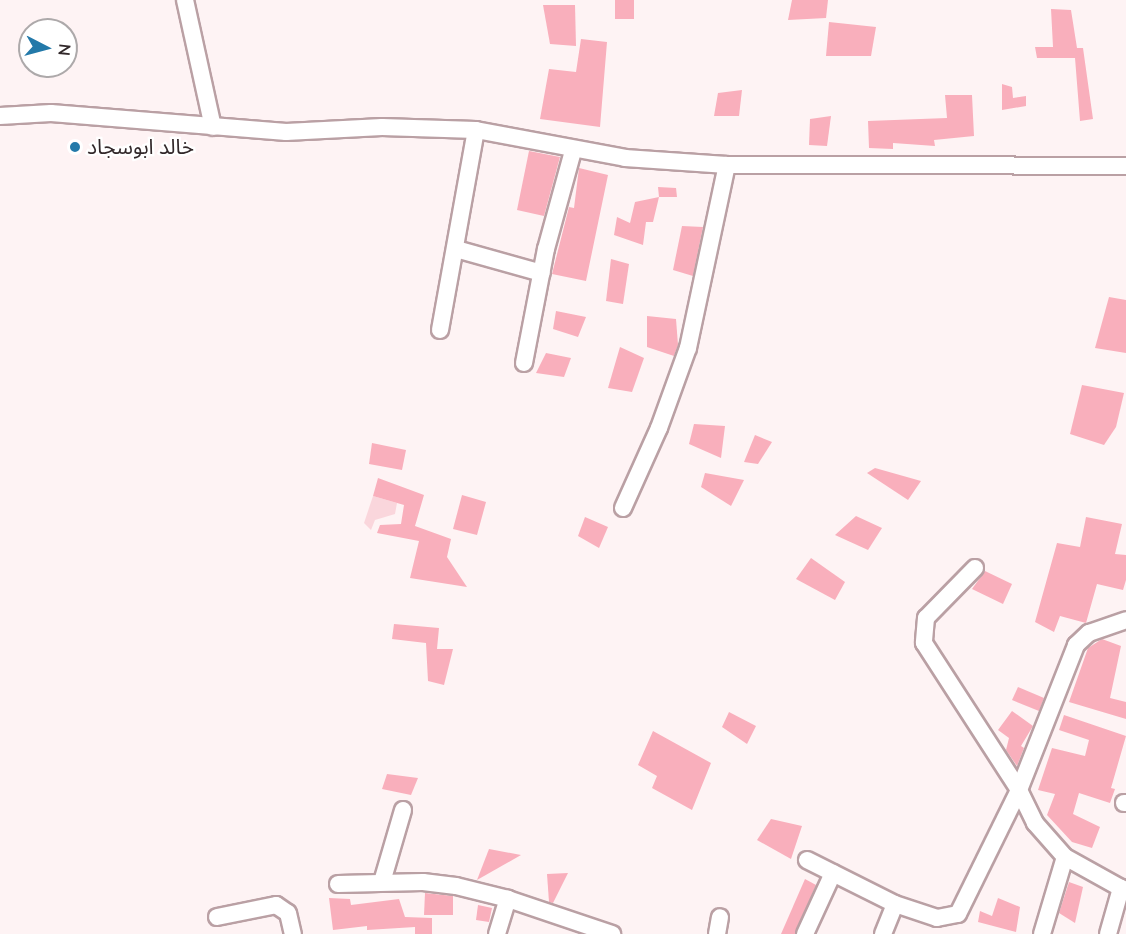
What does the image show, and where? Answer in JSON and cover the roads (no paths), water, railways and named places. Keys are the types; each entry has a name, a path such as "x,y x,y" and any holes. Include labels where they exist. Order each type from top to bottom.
{"street":[{"path":"185,0 213,127"},
{"path":"0,116 51,112 286,132 382,127 476,130 573,151 727,165 1126,166"},
{"path":"440,330 476,130"},
{"path":"524,363 542,273 573,151"},
{"path":"623,508 659,428 688,348 727,165"},
{"path":"456,249 542,273"},
{"path":"975,568 926,618 924,642 1019,790 1035,823 1065,857 1124,889 1108,934"},
{"path":"807,860 895,904 937,918 958,914 1019,790 1076,645 1089,633 1126,620"},
{"path":"382,882 403,810"},
{"path":"1042,934 1065,857"},
{"path":"805,934 832,873"},
{"path":"338,884 382,882 456,886 508,899 612,934"},
{"path":"497,934 508,899"},
{"path":"883,934 895,904"},
{"path":"217,917 276,905 288,913 293,934"}],"place":[{"name":"خالد ابوسجاد","path":"75,147"}]}
